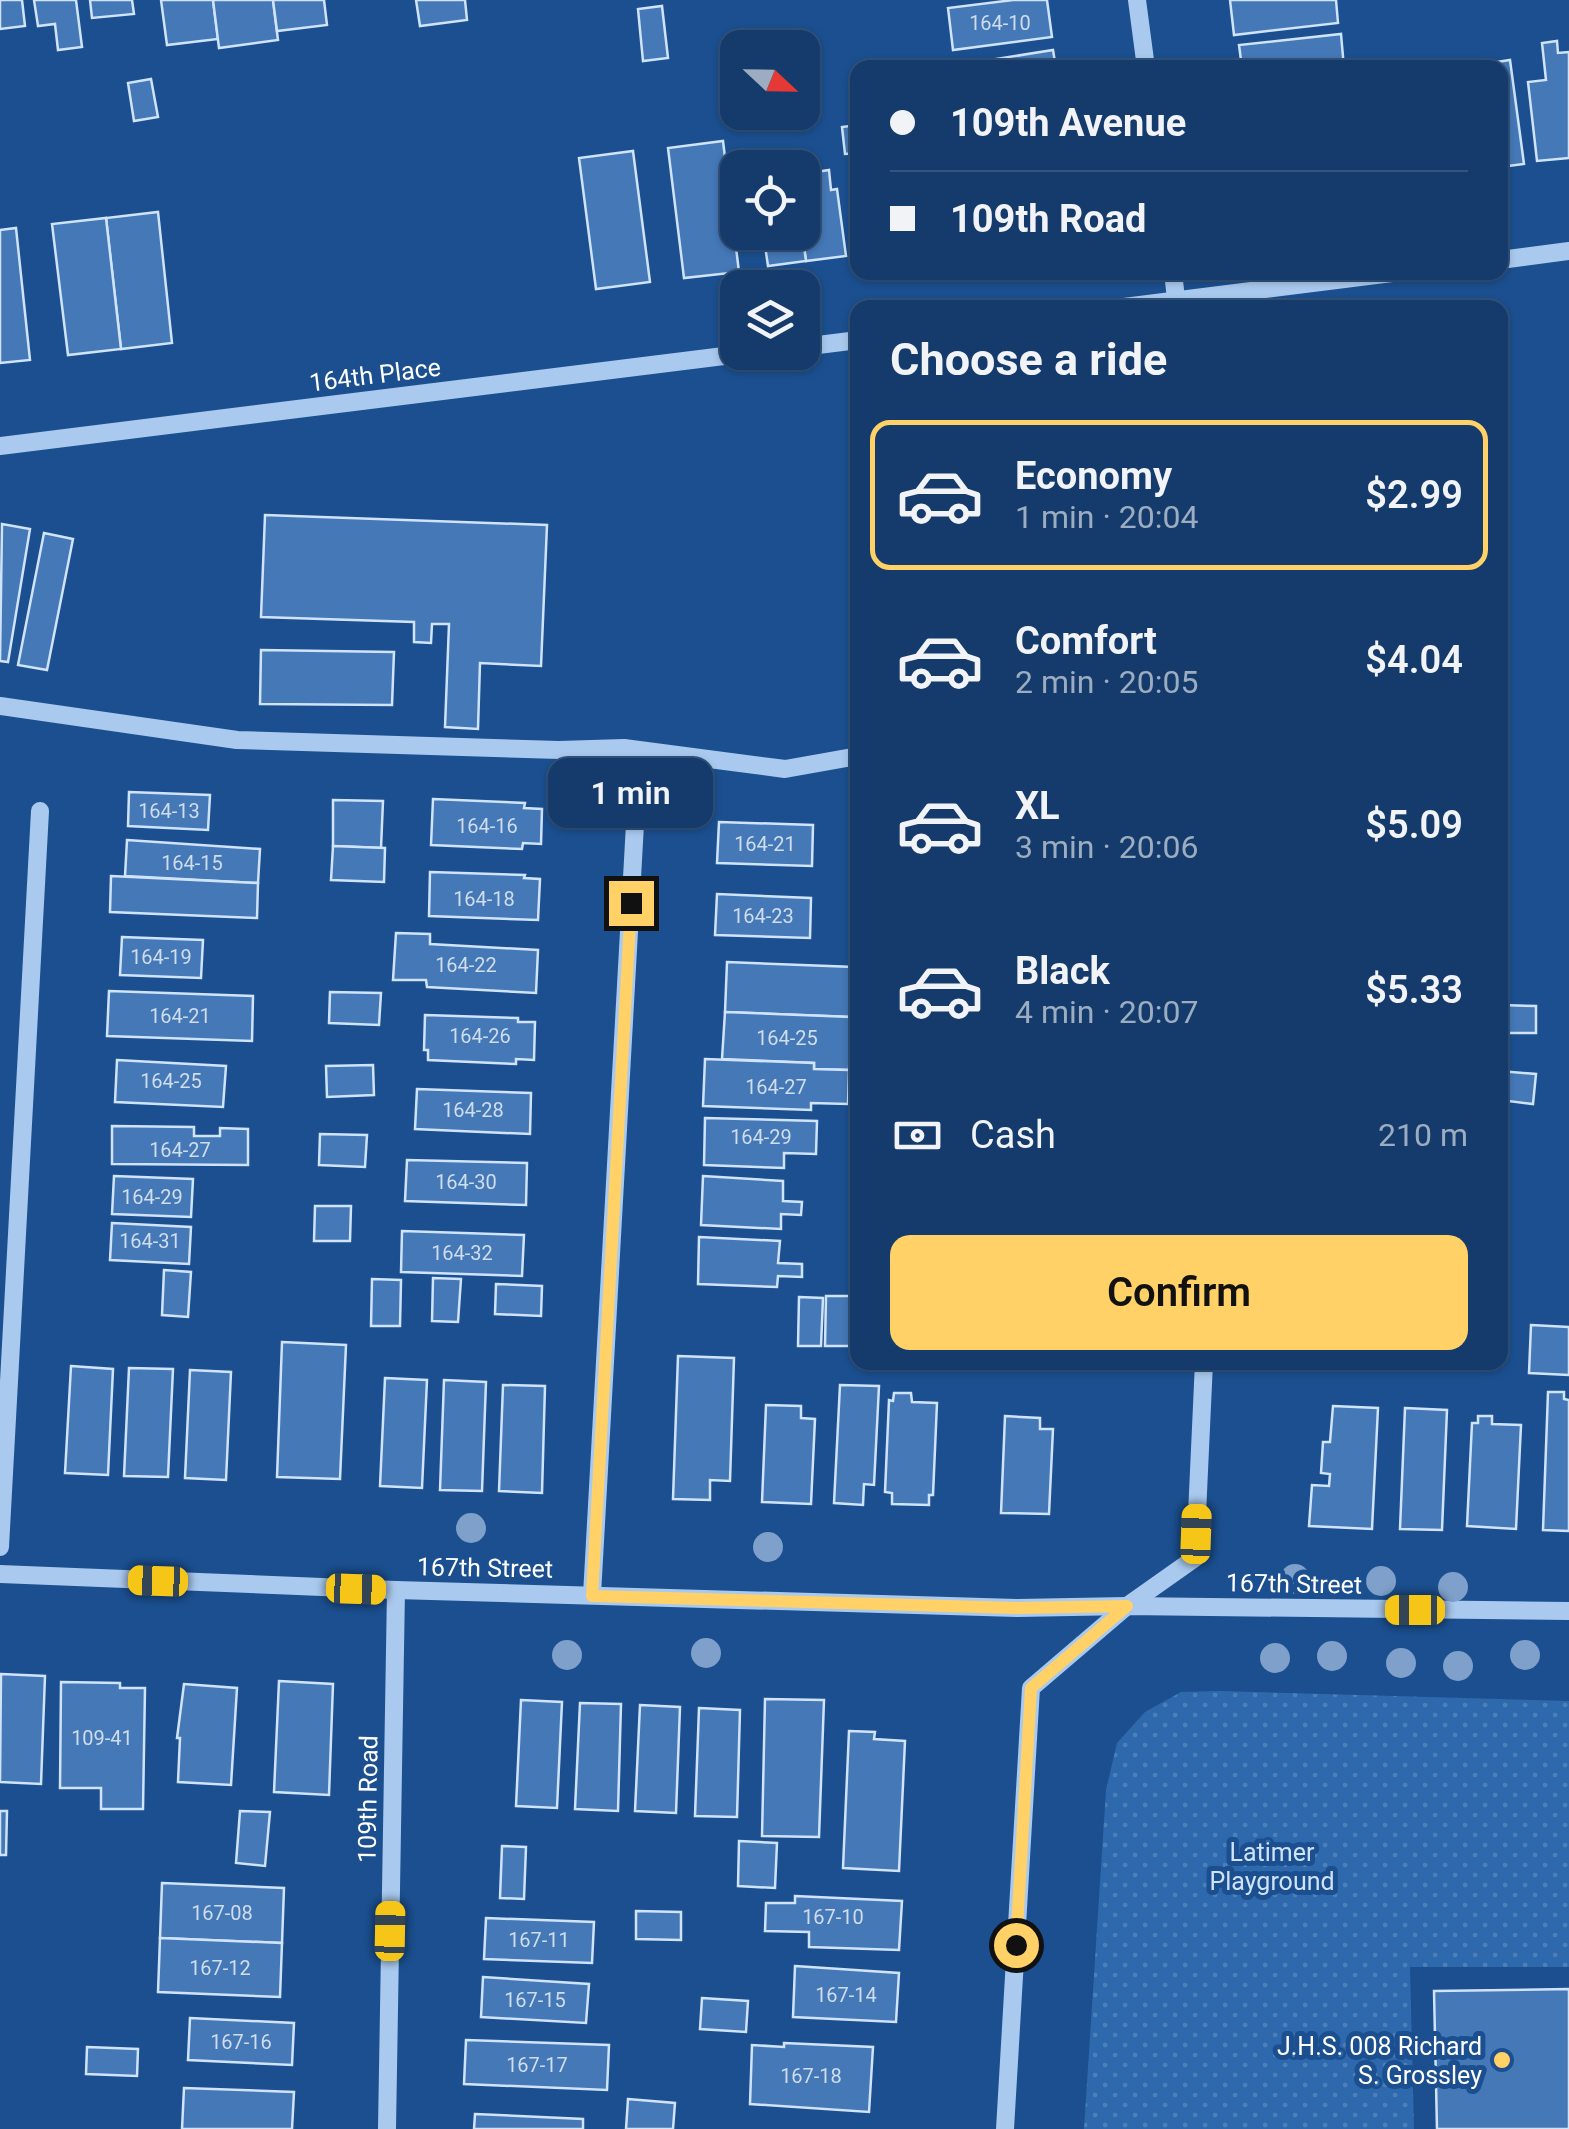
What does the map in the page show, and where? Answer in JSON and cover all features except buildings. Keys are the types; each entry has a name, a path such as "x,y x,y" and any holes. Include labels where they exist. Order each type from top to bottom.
{"street":[{"path":"1137,0 1145,60"},
{"path":"1508,259 1569,252"},
{"path":"1205,300 1344,280"},
{"path":"820,345 850,341"},
{"name":"164th Place","path":"0,446 720,356"},
{"path":"0,706 238,740 624,748 785,769 850,757"},
{"path":"0,1547 40,811"},
{"path":"592,1596 635,824"},
{"path":"1005,2129 1031,1688 1127,1606 1195,1558 1204,1370"},
{"name":"167th Street","path":"0,1574 1017,1608 1569,1611"},
{"name":"109th Road","path":"388,2129 396,1590"}],"green space":[{"name":"Latimer Playground","path":"1181,1692 1569,1701 1569,1967 1410,1967 1414,2129 1084,2129 1106,1790 1117,1743 1145,1712"}],"place":[{"name":"J.H.S. 008 Richard S. Grossley","path":"1502,2060"}],"route":[{"path":"631,903 592,1596 1017,1608 1127,1606 1031,1688 1016,1945"}]}
